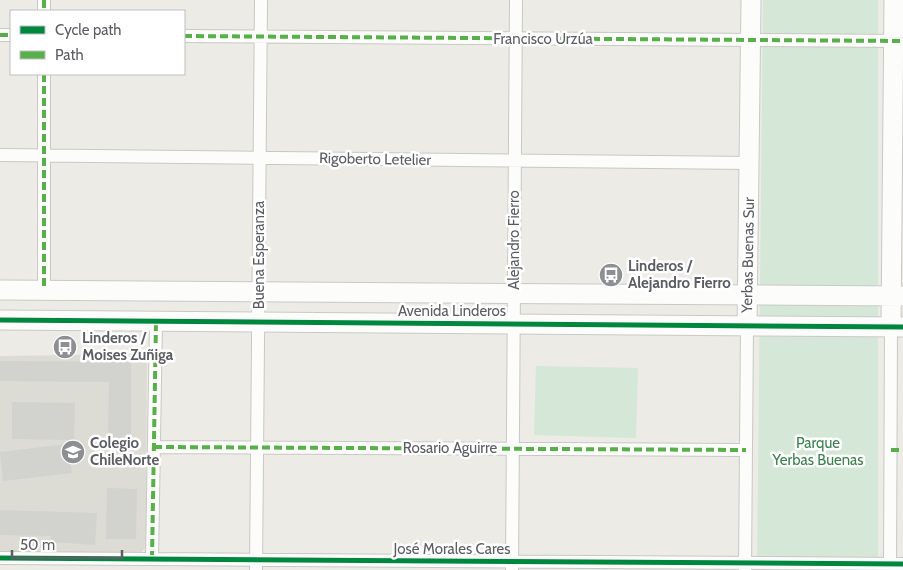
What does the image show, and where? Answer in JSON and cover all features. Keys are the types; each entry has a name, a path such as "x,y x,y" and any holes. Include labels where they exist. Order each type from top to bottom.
{"street":[{"name":"Buena Esperanza","path":"256,565 261,0"},
{"name":"Alejandro Fierro","path":"512,566 516,0"},
{"name":"Yerbas Buenas Sur","path":"746,566 751,0"},
{"path":"890,567 897,450 898,41 894,0"},
{"name":"Francisco Urzúa","path":"185,36 898,41"},
{"path":"44,75 44,290"},
{"name":"Rigoberto Letelier","path":"0,155 749,163"},
{"name":"Avenida Linderos","path":"0,290 897,296"},
{"name":"Avenida Linderos","path":"0,320 897,327"},
{"path":"152,560 156,322"},
{"name":"Rosario Aguirre","path":"154,448 746,450"},
{"name":"José Morales Cares","path":"0,558 152,560 256,565 890,567 903,564"}],"shaded area":[{"name":"Colegio ChileNorte","path":"147,354 146,548 136,556 0,554 0,356"}],"green space":[{"name":"Parque Yerbas Buenas","path":"763,0 878,0 878,570 757,570"},
{"path":"536,366 638,368 636,438 534,435"}],"building":[{"path":"0,361 131,362 131,447 108,446 108,440 113,440 113,433 108,433 109,382 0,381"},
{"path":"12,402 75,403 74,440 12,439"},
{"path":"68,444 72,473 3,481 0,452"},
{"path":"107,488 137,489 136,539 106,539"},
{"path":"0,510 97,513 95,545 51,542 51,536 0,535"}],"marked path":[{"path":"44,0 44,10"},
{"path":"0,35 10,35"},
{"path":"185,36 903,41"},
{"path":"44,75 44,290"},
{"path":"152,559 156,321"},
{"path":"154,447 746,450"},
{"path":"891,450 903,450"}],"cycle path":[{"path":"0,320 903,327"},
{"path":"0,558 903,564"}],"place":[{"name":"Linderos / Alejandro Fierro","path":"611,275"},
{"name":"Linderos / Moises Zuñiga","path":"65,347"},
{"name":"Colegio ChileNorte","path":"73,452"}]}
